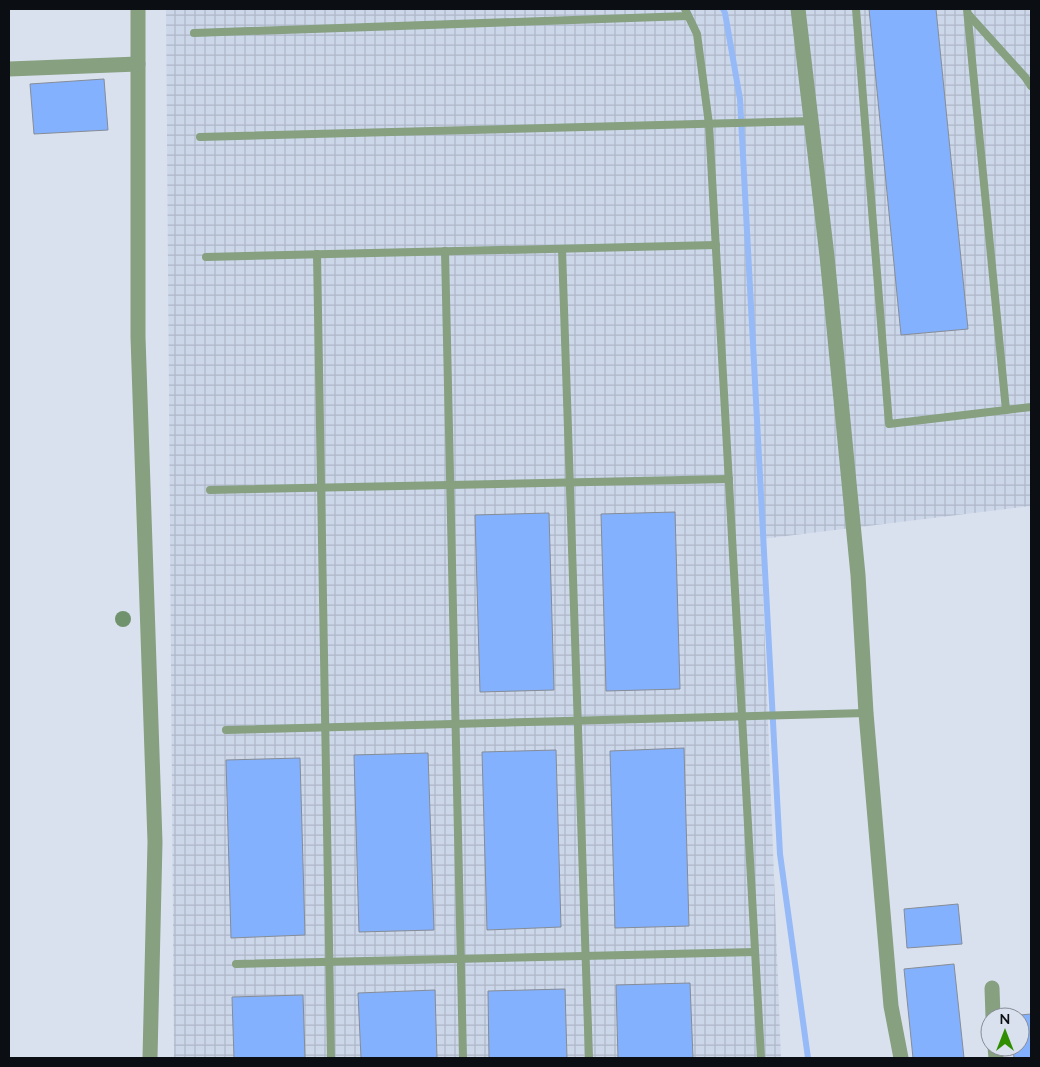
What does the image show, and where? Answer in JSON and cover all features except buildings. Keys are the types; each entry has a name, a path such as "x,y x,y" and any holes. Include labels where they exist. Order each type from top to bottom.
{"street":[{"path":"138,9 138,338 155,842 150,1058"},
{"path":"798,9 827,256 858,574 866,713 891,1006 901,1058"},
{"path":"9,69 138,64"},
{"path":"992,988 993,1007"}],"lane":[{"path":"856,9 889,424 1031,407"},
{"path":"194,33 686,12 697,34 709,124 761,1058"},
{"path":"967,12 1006,410"},
{"path":"967,12 1031,86"},
{"path":"200,137 811,121"},
{"path":"206,257 716,245"},
{"path":"562,249 589,1058"},
{"path":"444,251 463,1058"},
{"path":"317,254 331,1058"},
{"path":"210,490 729,479"},
{"path":"226,730 866,713"},
{"path":"236,964 755,952"}],"shaded area":[{"path":"166,9 1029,9 1031,19 1031,506 761,539 781,1058 174,1058"}],"waterway":[{"path":"723,9 740,99 780,854 808,1058"}]}
